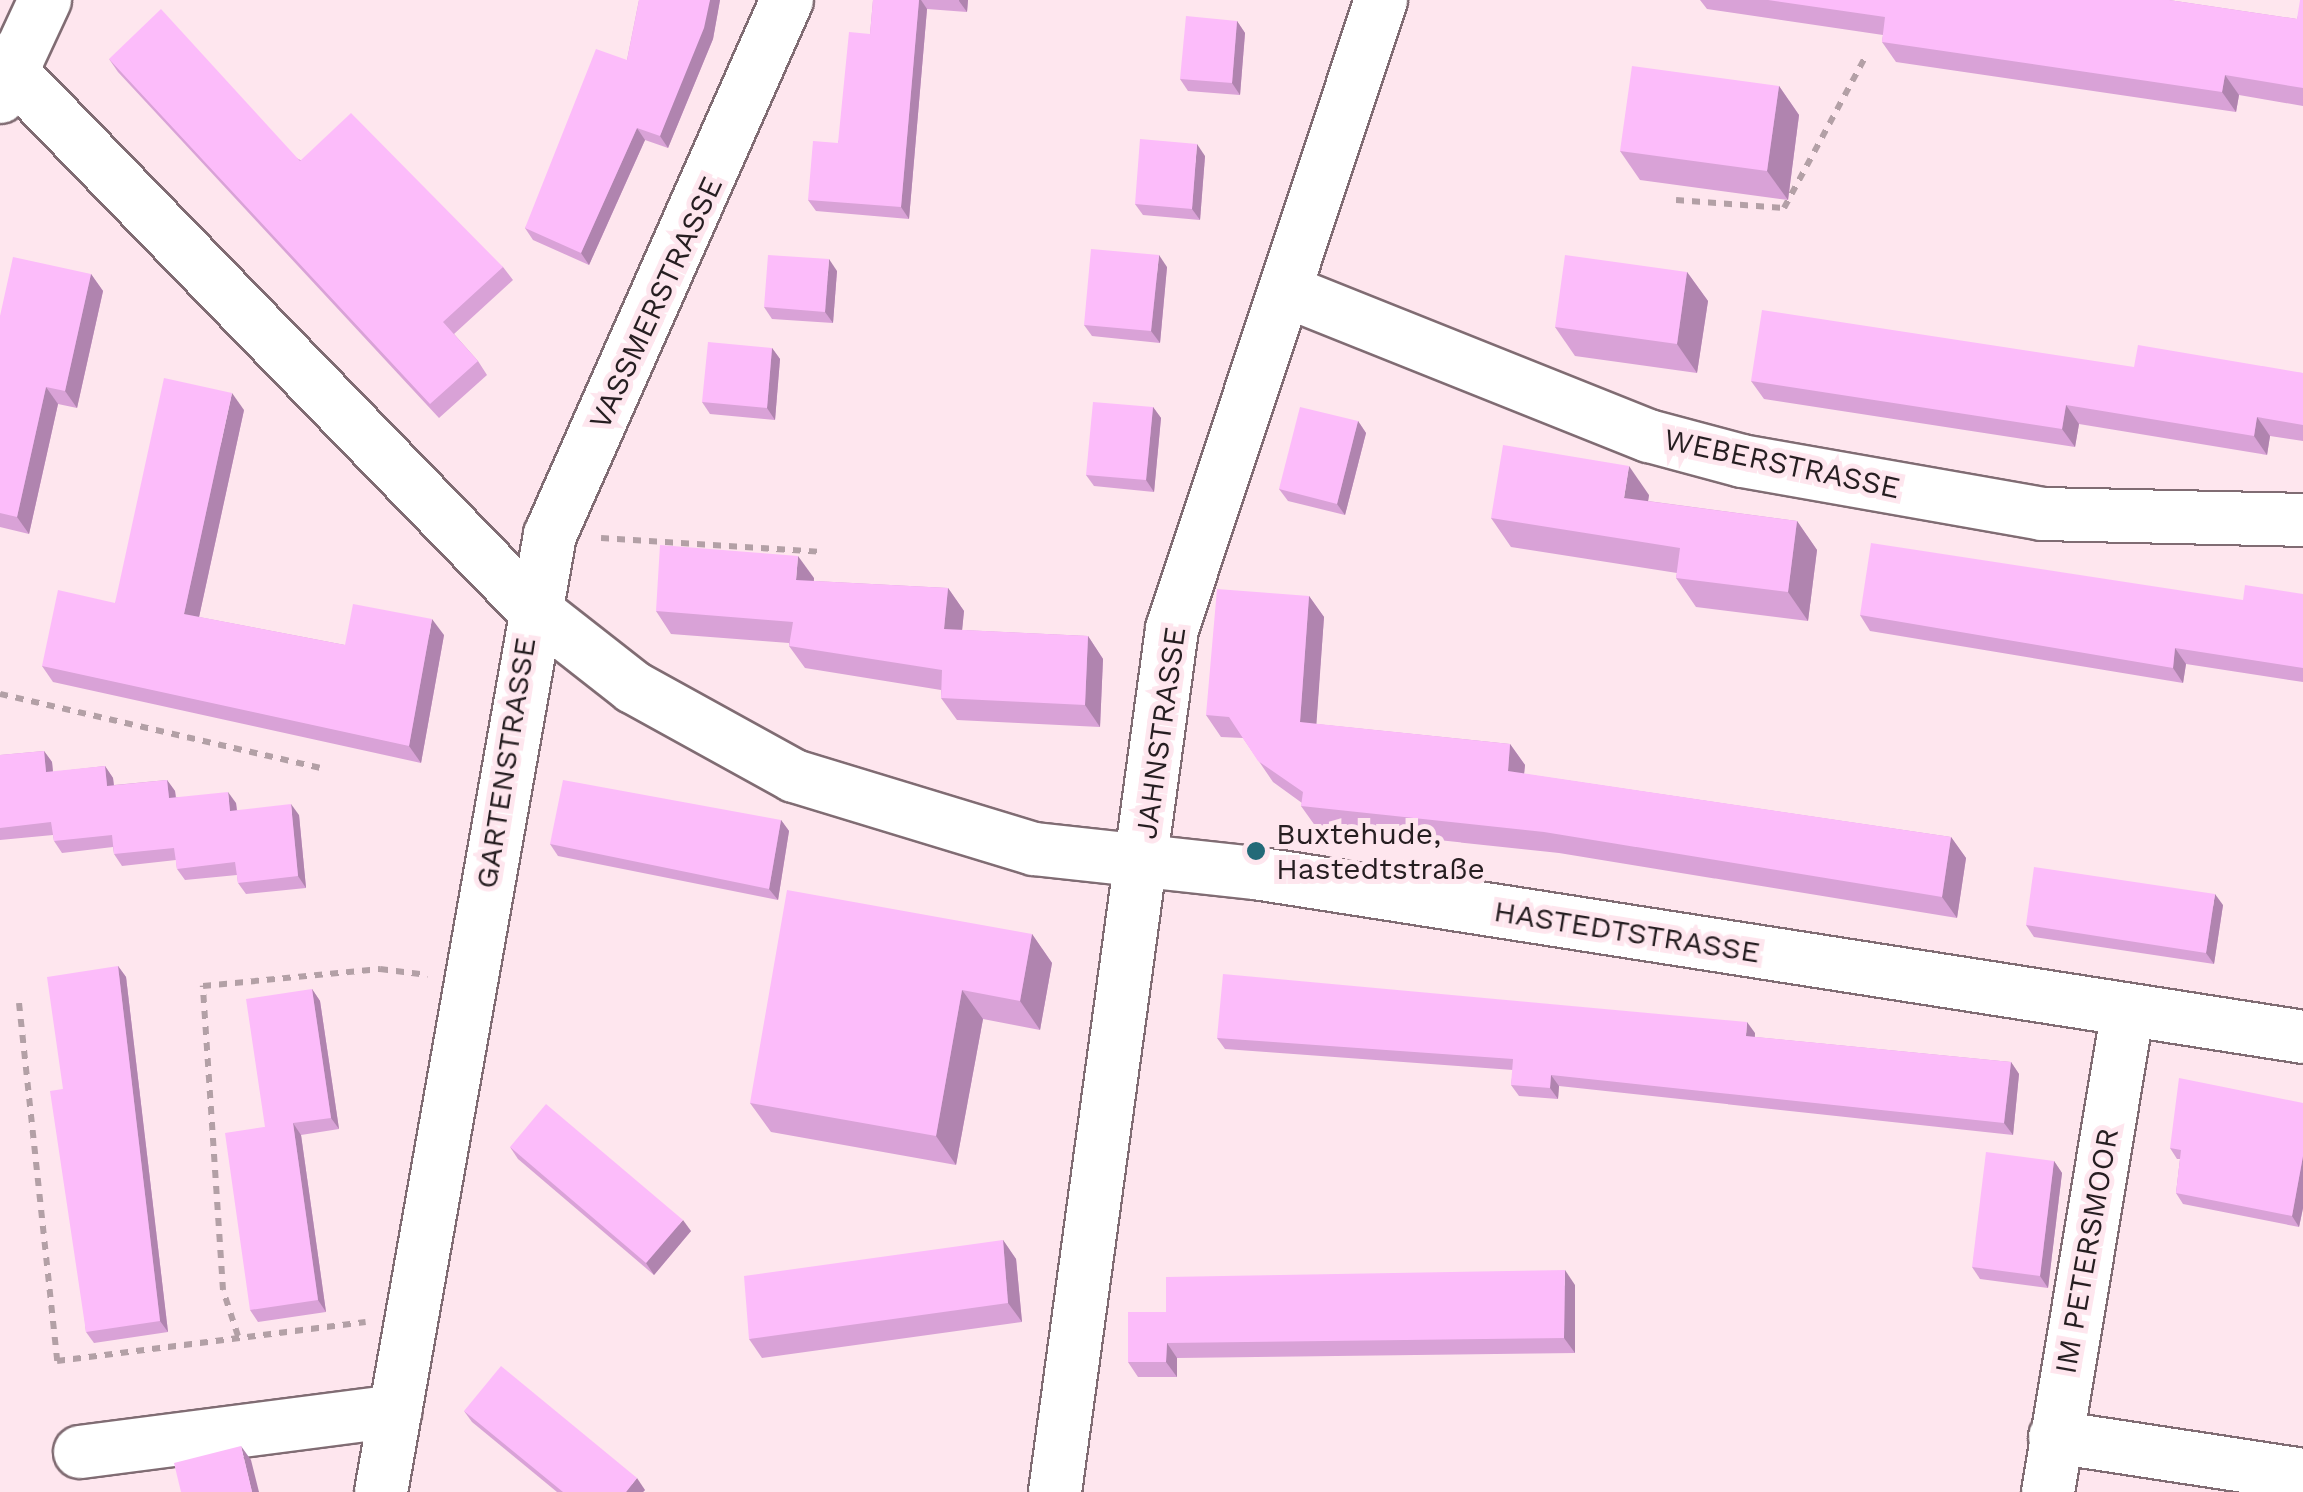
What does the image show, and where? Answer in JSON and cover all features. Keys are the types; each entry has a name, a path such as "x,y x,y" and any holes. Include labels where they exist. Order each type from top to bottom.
{"street":[{"path":"4,78 45,0"},
{"name":"VASSMERSTRASSE","path":"531,606 550,535 787,0"},
{"name":"JAHNSTRASSE","path":"1055,1492 1145,861 1172,629 1381,0"},
{"name":"GARTENSTRASSE","path":"4,78 531,606 381,1492"},
{"name":"WEBERSTRASSE","path":"1286,292 1649,436 1742,462 2042,514 2303,520"},
{"name":"HASTEDTSTRASSE","path":"531,606 632,687 794,776 1034,849 1145,861 2303,1037"},
{"name":"IM PETERSMOOR","path":"2048,1492 2128,1010"},
{"path":"80,1452 396,1411"},
{"path":"2055,1438 2303,1475"}],"path":[{"path":"1676,200 1784,208 1866,56"},
{"path":"550,535 822,552"},
{"path":"0,694 320,768"},
{"path":"238,1336 223,1290 204,986 380,969 469,981"},
{"path":"19,1003 57,1361 412,1317"}],"building":[{"path":"639,0 710,0 704,28 660,136 637,128 581,253 525,228 596,49 627,60"},
{"path":"873,0 919,0 901,207 808,200 813,141 838,143 849,32 870,34"},
{"path":"1768,0 2169,0 2297,19 2303,0 2303,88 2225,75 2222,92 1882,42 1885,17"},
{"path":"161,9 300,161 351,113 503,267 443,322 478,361 430,404 109,59"},
{"path":"1186,16 1237,21 1232,83 1180,79"},
{"path":"1632,66 1779,86 1767,171 1620,151"},
{"path":"1140,139 1197,144 1192,209 1135,204"},
{"path":"1091,249 1159,255 1151,331 1084,325"},
{"path":"768,255 829,259 825,312 764,307"},
{"path":"1565,255 1687,272 1677,344 1555,327"},
{"path":"13,257 91,274 65,391 46,387 17,517 0,513 0,316"},
{"path":"1762,310 2134,367 2138,345 2303,373 2303,425 2257,417 2254,436 2066,405 2062,429 1751,381"},
{"path":"708,342 772,348 767,408 702,402"},
{"path":"164,378 232,393 184,614 345,645 353,604 432,619 409,746 42,666 58,590 115,603"},
{"path":"1093,402 1153,407 1146,480 1086,475"},
{"path":"1300,407 1358,421 1337,504 1279,489"},
{"path":"1503,445 1629,466 1624,498 1797,521 1788,592 1676,578 1680,548 1491,518"},
{"path":"1871,543 2243,600 2245,585 2303,594 2303,668 2175,648 2173,668 1860,615"},
{"path":"660,545 798,556 796,580 948,588 944,629 1088,636 1085,705 941,698 942,670 789,646 793,622 656,611"},
{"path":"1217,589 1309,596 1300,722 1510,744 1508,771 1951,837 1942,897 1544,832 1301,806 1303,792 1258,761 1229,717 1206,715"},
{"path":"44,751 46,772 105,766 107,786 167,780 169,798 228,792 230,811 291,804 298,876 238,883 235,862 177,869 174,848 114,854 112,835 54,841 51,822 0,828 0,755"},
{"path":"563,780 781,820 769,889 550,844"},
{"path":"2034,867 2215,894 2206,953 2026,925"},
{"path":"787,890 1032,934 1020,1001 962,990 936,1136 750,1103"},
{"path":"118,966 160,1321 86,1332 50,1091 63,1089 47,977"},
{"path":"1223,974 1747,1022 1746,1036 2011,1062 2004,1123 1551,1075 1550,1088 1511,1085 1513,1059 1217,1038"},
{"path":"312,989 331,1118 293,1123 318,1300 250,1310 225,1133 265,1127 246,999"},
{"path":"2179,1078 2303,1103 2303,1156 2292,1216 2176,1193 2181,1150 2170,1148"},
{"path":"546,1104 683,1220 646,1263 510,1147"},
{"path":"1986,1152 2054,1161 2040,1276 1972,1267"},
{"path":"1003,1240 1008,1303 749,1339 744,1276"},
{"path":"1565,1270 1564,1338 1167,1343 1166,1362 1128,1362 1128,1312 1166,1312 1166,1277"},
{"path":"501,1366 637,1478 626,1492 563,1492 464,1411"},
{"path":"241,1446 252,1492 181,1492 174,1463"}],"place":[{"name":"Buxtehude, Hastedtstraße","path":"1256,851"}]}
